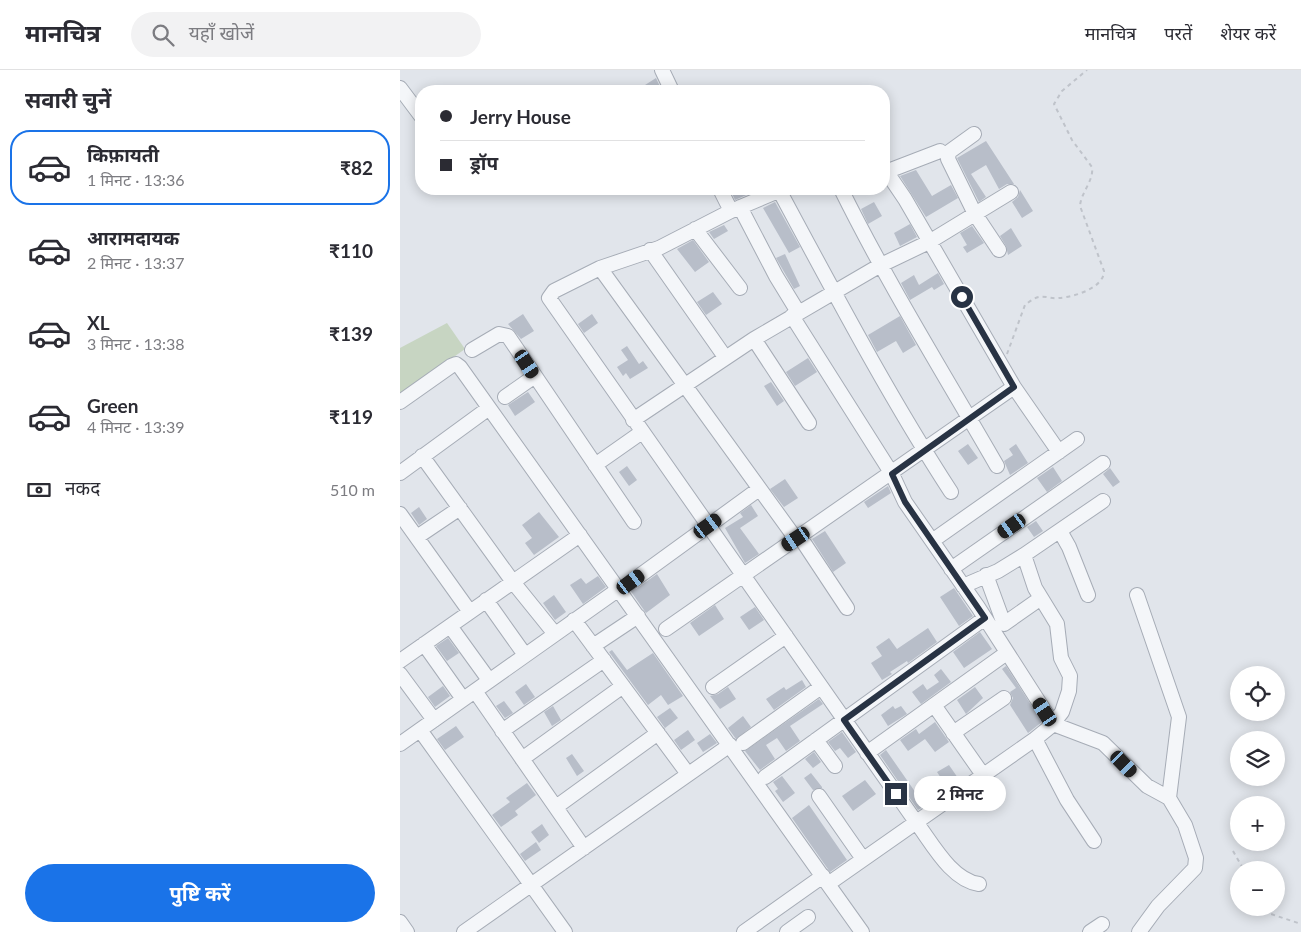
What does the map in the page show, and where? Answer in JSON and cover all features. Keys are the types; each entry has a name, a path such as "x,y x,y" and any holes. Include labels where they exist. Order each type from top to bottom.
{"street":[{"path":"662,70 669,85"},
{"path":"400,88 415,108"},
{"path":"974,134 950,152 947,157 975,214 999,250"},
{"path":"890,169 940,151"},
{"path":"890,177 1003,365 1014,387 1059,452"},
{"path":"633,420 725,357 795,314 879,266 929,242 1012,192"},
{"path":"724,195 776,276 795,314 892,474 905,502 985,618 1053,724 1099,741 1146,786 1169,798 1185,825 1196,862 1190,874 1158,906 1139,932"},
{"path":"767,195 650,250 600,268 554,291 549,298 916,822 957,874 967,881 979,884"},
{"path":"784,195 834,293 924,451 951,492"},
{"path":"844,195 879,266 931,349 997,466"},
{"path":"695,229 740,288"},
{"path":"650,250 725,357"},
{"path":"600,268 847,608"},
{"path":"472,350 499,334 506,334 634,522"},
{"path":"754,339 809,423"},
{"path":"400,402 456,364 460,367 638,616 736,744 825,880 862,932"},
{"path":"505,397 535,376"},
{"path":"666,629 892,474 1014,387"},
{"path":"400,473 490,408"},
{"path":"595,465 642,432"},
{"path":"932,541 1077,439"},
{"path":"422,456 513,582 555,634"},
{"path":"951,569 1103,462"},
{"path":"631,582 759,489"},
{"path":"963,586 1024,555 1103,501"},
{"path":"417,537 460,508"},
{"path":"400,514 470,612"},
{"path":"1060,531 1069,547 1088,595"},
{"path":"402,655 424,644 580,535"},
{"path":"748,931 825,880 863,859 1053,724 1066,703 1070,676 1061,658 1057,624 1033,585 1024,555"},
{"path":"986,575 1004,624 1041,598"},
{"path":"400,744 619,589"},
{"path":"1137,595 1179,717 1169,798"},
{"path":"486,600 525,655"},
{"path":"593,646 638,616"},
{"path":"765,777 985,618"},
{"path":"574,620 688,774"},
{"path":"450,626 490,680"},
{"path":"713,687 786,636"},
{"path":"424,644 463,699"},
{"path":"867,753 1001,657"},
{"path":"502,731 604,660"},
{"path":"400,674 434,720"},
{"path":"522,759 623,686"},
{"path":"464,932 688,774 821,687"},
{"path":"475,691 584,848"},
{"path":"953,733 1004,698"},
{"path":"934,705 983,775"},
{"path":"420,730 565,932"},
{"path":"556,807 658,733"},
{"path":"1035,738 1064,794 1094,841"},
{"path":"816,740 835,766"},
{"path":"820,796 863,859"},
{"path":"787,932 808,917"},
{"path":"400,922 407,932"}],"path":[{"path":"1003,365 1025,304 1039,297 1057,299 1069,297 1097,284 1104,277 1104,271 1080,206 1080,200 1091,177 1092,167 1072,140 1054,104 1062,91 1087,70"},
{"path":"1233,851 1239,861"},
{"path":"1276,916 1301,924"}],"green space":[{"path":"447,323 465,349 400,395 400,348"}],"building":[{"path":"656,78 659,85 645,85"},
{"path":"986,141 1014,184 1007,184 999,189 986,165 971,174 986,197 979,202 957,158"},
{"path":"916,170 932,196 951,185 958,198 926,217 900,176"},
{"path":"1020,190 1033,211 1022,218 1012,202 1018,197"},
{"path":"733,195 746,195 735,200"},
{"path":"775,202 800,247 789,253 763,208"},
{"path":"874,202 882,216 868,224 861,209"},
{"path":"910,224 917,237 900,246 894,233"},
{"path":"724,225 728,231 714,239 709,232"},
{"path":"972,226 984,243 967,253 963,247 967,245 960,233"},
{"path":"1011,228 1022,246 1008,255 1006,246 1000,236"},
{"path":"693,240 709,262 695,272 677,249"},
{"path":"785,254 800,286 794,289 776,258"},
{"path":"938,273 944,284 934,290 932,287 910,300 901,283 914,275 919,285"},
{"path":"713,292 722,304 706,315 697,302"},
{"path":"523,314 534,331 521,339 508,324"},
{"path":"592,314 598,323 584,333 578,324"},
{"path":"900,316 916,345 903,353 896,341 877,352 868,335"},
{"path":"627,346 639,364 643,361 648,368 630,379 626,373 623,376 617,367 628,360 621,350"},
{"path":"808,358 817,372 795,386 786,372"},
{"path":"771,382 784,401 777,406 764,386"},
{"path":"528,392 535,402 515,416 508,405"},
{"path":"968,444 978,458 968,465 958,451"},
{"path":"1016,444 1028,463 1010,475 1004,461 1013,455 1009,449"},
{"path":"627,466 637,480 629,486 619,472"},
{"path":"1053,467 1062,481 1047,492 1037,478"},
{"path":"1110,468 1120,482 1113,487 1103,474"},
{"path":"785,479 798,498 784,507 770,489"},
{"path":"888,486 891,493 868,508 864,502"},
{"path":"751,505 758,516 740,528 759,554 745,563 725,528 743,517 740,513"},
{"path":"419,507 427,519 419,525 411,513"},
{"path":"539,512 559,537 534,555 525,543 532,538 522,525"},
{"path":"1036,521 1043,531 1034,537 1027,527"},
{"path":"825,531 846,563 833,572 812,539"},
{"path":"657,574 670,595 646,613 630,590 636,589"},
{"path":"598,576 606,587 583,604 570,585 581,578 586,584"},
{"path":"954,588 973,616 959,626 940,597"},
{"path":"554,595 566,612 555,620 543,603"},
{"path":"715,605 724,619 699,636 690,623"},
{"path":"755,607 764,620 749,630 740,617"},
{"path":"928,628 937,642 908,663 907,661 890,672 892,674 882,680 871,663 882,656 876,647 889,638 897,649"},
{"path":"980,632 992,649 964,668 953,652"},
{"path":"448,638 459,653 447,661 436,646"},
{"path":"612,650 627,670 653,653 683,696 668,705 661,695 648,705 609,652"},
{"path":"1006,666 1042,722 1028,733 1010,705 1013,698 1010,692 1016,688 1002,669"},
{"path":"941,669 951,682 921,704 912,692 923,684 927,690 939,682 934,675"},
{"path":"802,680 806,687 774,710 766,699 784,687 786,690"},
{"path":"526,684 535,697 524,705 515,692"},
{"path":"443,686 450,696 435,707 428,697"},
{"path":"728,687 736,699 720,709 710,696 718,694"},
{"path":"975,687 983,698 966,714 957,700"},
{"path":"819,699 823,704 790,726 800,741 786,751 777,738 766,745 775,759 760,770 745,751"},
{"path":"504,701 513,713 505,718 496,706"},
{"path":"553,706 561,720 552,726 544,712"},
{"path":"893,706 895,709 901,706 907,714 888,726 881,715"},
{"path":"670,708 678,718 665,728 657,717"},
{"path":"743,716 751,727 736,739 728,728"},
{"path":"935,722 949,742 935,752 925,739 908,751 900,740 916,729 919,734"},
{"path":"456,726 464,737 445,750 437,739"},
{"path":"688,730 695,740 681,750 674,740"},
{"path":"842,732 856,752 848,758 840,748 835,751 828,742"},
{"path":"710,734 717,743 703,752 697,743"},
{"path":"886,750 925,806 918,810 880,755"},
{"path":"814,752 821,762 813,768 805,759"},
{"path":"572,754 584,771 577,776 566,758"},
{"path":"949,765 960,781 946,791 942,786 945,784 937,772"},
{"path":"811,773 822,788 813,790 804,778"},
{"path":"782,776 795,793 783,802 775,791 778,789 773,782"},
{"path":"865,780 876,794 853,811 842,796"},
{"path":"527,783 536,795 515,811 518,815 501,827 492,815 510,802 506,798"},
{"path":"809,805 847,860 830,872 792,818"},
{"path":"542,824 549,835 539,843 531,832"},
{"path":"536,842 541,850 525,861 520,854"}],"route":[{"path":"896,794 844,720 985,618 905,502 892,474 1014,387 991,344 962,297"}]}
